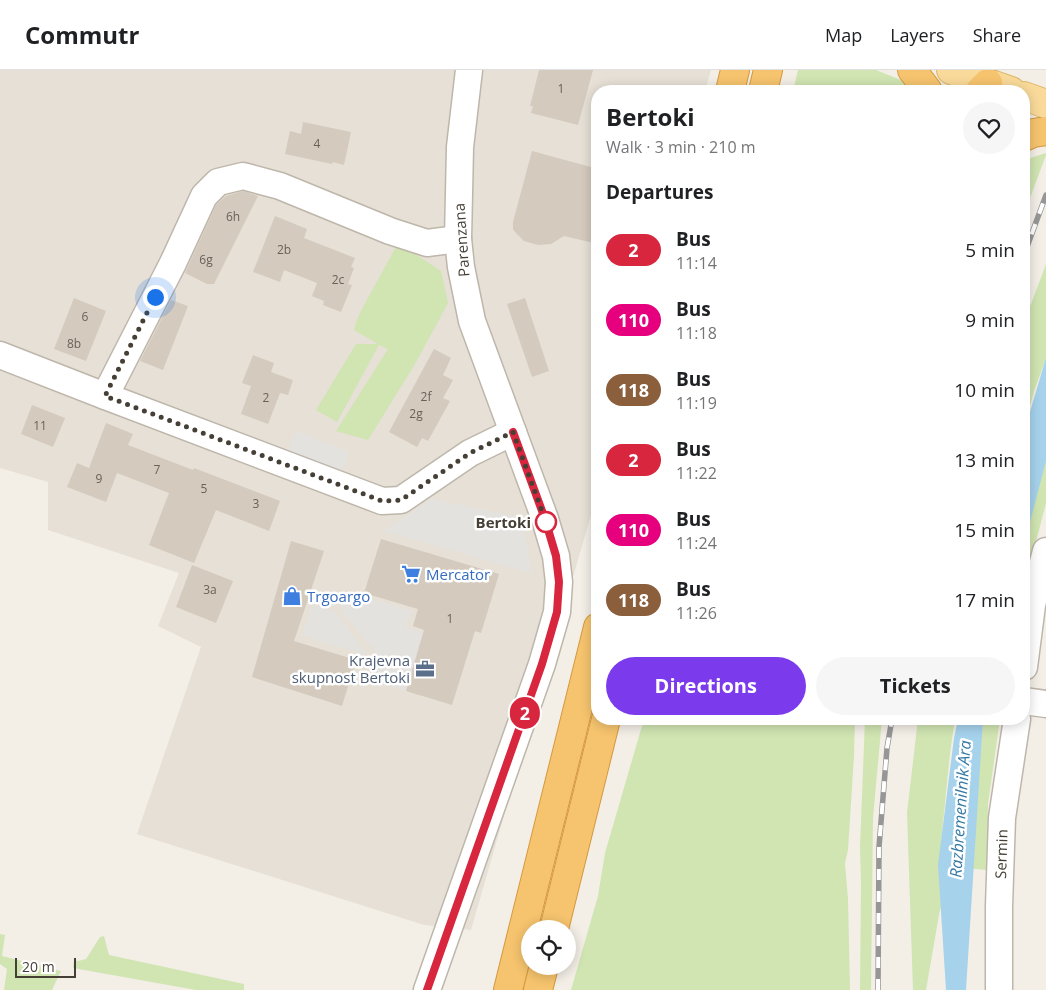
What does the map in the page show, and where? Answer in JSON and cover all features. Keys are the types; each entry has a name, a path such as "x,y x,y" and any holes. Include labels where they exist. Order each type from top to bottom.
{"highway":[{"path":"728,85 729,70"},
{"path":"730,85 735,70"},
{"path":"912,70 923,85"},
{"path":"1030,134 1046,131"},
{"path":"508,990 591,655"},
{"path":"556,920 605,725"},
{"path":"538,990 542,975"}],"main road":[{"path":"951,70 983,85"},
{"path":"1030,98 1046,104"}],"street":[{"name":"Parenzana","path":"427,990 542,664 557,612 559,582 556,556 545,519 472,321 460,268 458,239 460,147 469,70"},
{"path":"105,396 204,196 218,182 243,176 280,186 390,231 427,243 458,239"},
{"path":"0,355 382,501 401,500 470,453 513,432"},
{"path":"1030,620 1032,604 1046,551"},
{"path":"1030,702 1046,704"},
{"name":"Sermin","path":"999,990 1002,818 1016,725"}],"shaded area":[{"path":"0,70 711,70 707,85 591,85 591,515 471,930 424,925 137,834 201,647 158,626 179,573 48,530 48,482 0,468"},
{"path":"297,431 349,452 341,474 285,453"},
{"path":"431,499 523,518 531,573 384,531"},
{"path":"356,594 412,611 405,627 423,634 406,691 373,682 376,672 376,652 342,612 340,599"},
{"path":"313,604 335,612 368,656 302,635"}],"green space":[{"path":"798,70 876,70 906,82 908,85 794,85"},
{"path":"1046,153 1030,198 1030,158"},
{"path":"398,243 441,271 448,303 415,364 368,440 336,431 388,349 379,345 337,422 316,410 356,344 378,344 354,330 361,311"},
{"path":"1046,264 1046,359 1030,406 1030,307"},
{"path":"1046,427 1046,503 1030,565 1030,478"},
{"path":"642,725 855,725 848,850 845,863 848,899 850,990 571,990 598,896 605,853"},
{"path":"865,725 881,725 873,818 871,990 860,990 860,847"},
{"path":"917,725 954,725 941,843 946,907 940,909 926,990 913,990 907,813"},
{"path":"975,725 999,725 988,804 987,870 963,868"},
{"path":"0,934 5,935 2,956 61,971 52,990 4,990 7,969 0,964"},
{"path":"104,936 109,955 244,984 244,990 196,990 73,968 74,960 86,959 100,937"}],"water":[{"path":"1046,358 1046,461 1030,522 1030,412"},
{"name":"Razbremenilnik Ara","path":"957,725 983,725 966,990 946,990 938,865"}],"building":[{"path":"539,70 593,70 578,125 531,113 533,106 530,106"},
{"path":"303,122 351,132 344,165 285,154 290,131 301,134"},
{"path":"532,151 591,167 591,242 564,236 551,244 538,245 524,241 513,229 513,222"},
{"path":"243,191 258,196 214,284 207,284 185,273 216,205 226,196"},
{"path":"275,216 307,229 304,238 355,258 351,267 354,268 348,284 352,285 341,312 323,305 324,301 312,296 317,283 284,270 280,282 253,272"},
{"path":"74,298 106,311 86,361 54,349"},
{"path":"525,298 549,371 532,377 507,304"},
{"path":"171,300 188,306 163,370 140,361"},
{"path":"434,349 451,358 443,375 453,380 443,398 450,401 428,441 422,438 417,447 389,432"},
{"path":"253,355 274,363 271,372 293,380 288,395 280,393 268,424 241,414 251,386 242,383"},
{"path":"32,405 65,418 53,447 21,434"},
{"path":"106,423 133,434 128,445 280,501 269,531 216,510 194,563 149,545 169,493 117,473 106,502 67,487 77,463 89,468"},
{"path":"381,539 499,574 481,633 475,631 452,705 406,691 424,630 413,626 418,609 364,593"},
{"name":"Trgoargo","path":"291,541 324,551 294,641 356,660 342,706 252,677"},
{"path":"192,565 233,581 216,623 176,607"}],"railway":[{"path":"1030,239 1046,195"},
{"path":"878,990 879,847 887,748 891,725"}],"bus line":[{"name":"2","path":"427,990 542,664 557,612 559,582 556,556 545,519 513,432"}],"place":[{"name":"Bertoki","path":"546,522"},
{"name":"Mercator","path":"411,574"},
{"name":"Trgoargo","path":"292,596"},
{"name":"Krajevna skupnost Bertoki","path":"425,669"}],"route":[{"path":"155,297 105,396 382,501 401,500 470,453 513,432 546,522"}]}
